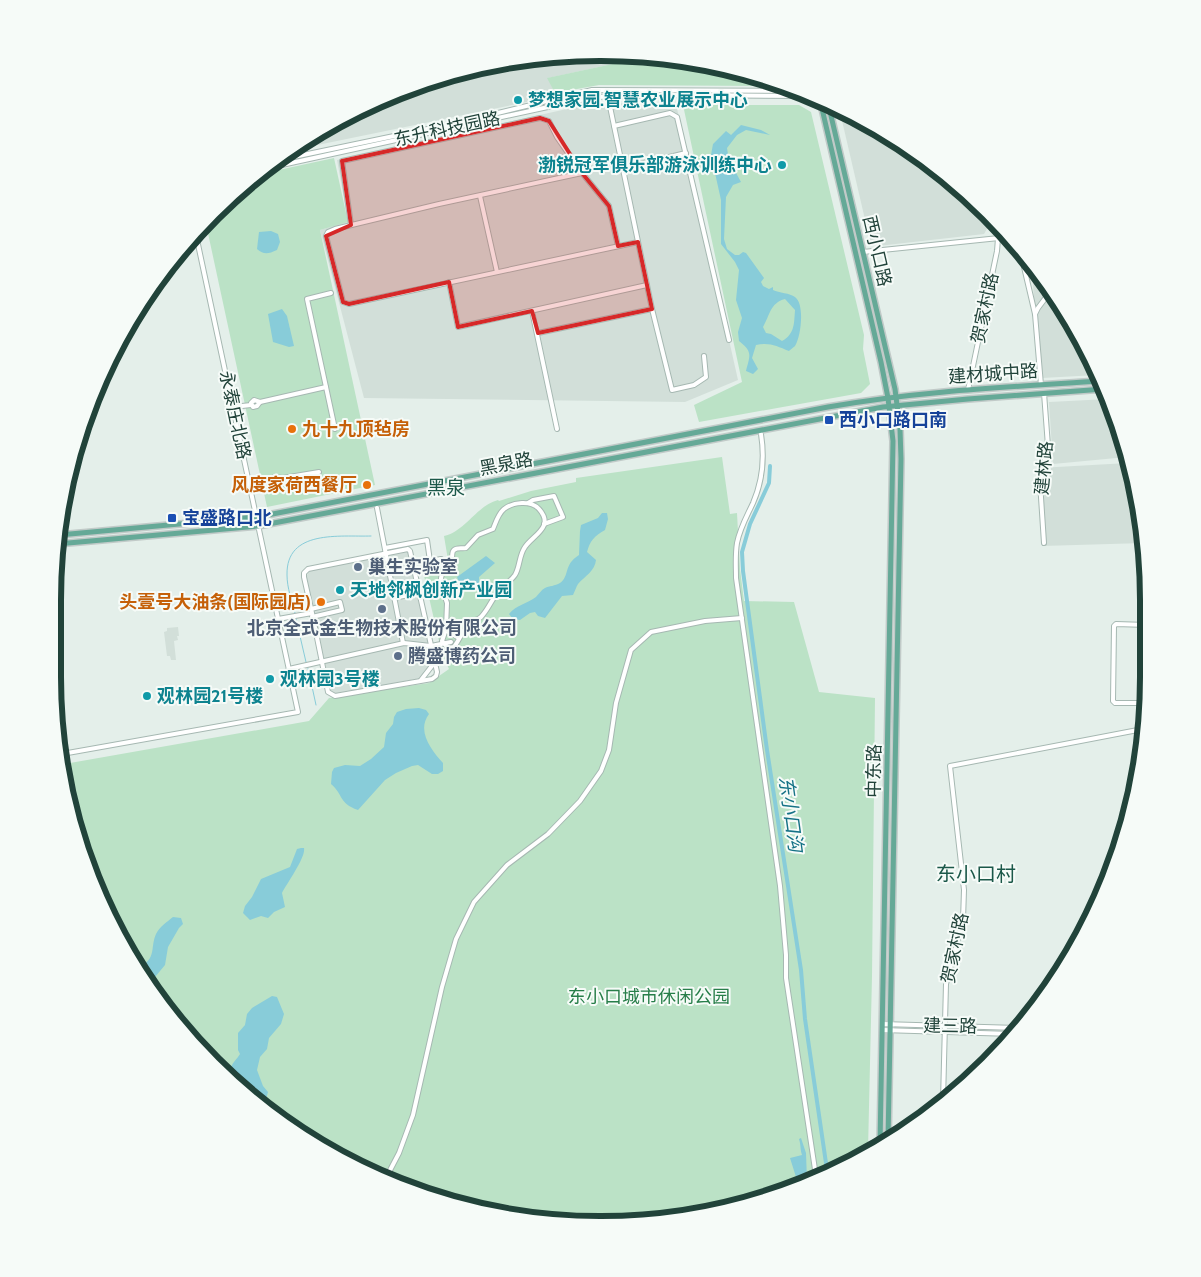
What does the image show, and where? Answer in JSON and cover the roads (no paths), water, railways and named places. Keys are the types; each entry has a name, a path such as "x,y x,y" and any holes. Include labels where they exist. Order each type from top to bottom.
{"main road":[{"name":"西小口路","path":"822,109 888,398"},
{"name":"西小口路","path":"830,113 898,405"},
{"name":"建材城中路","path":"888,398 968,390 1093,381"},
{"name":"建材城中路","path":"898,405 1097,389"},
{"name":"中东路","path":"880,1138 894,471 888,398"},
{"name":"黑泉路","path":"65,534 257,517 775,417 888,398"},
{"name":"中东路","path":"888,1133 901,459 898,405"},
{"name":"黑泉路","path":"64,543 258,526 763,431 778,426 898,405"}],"street":[{"name":"东升科技园路","path":"294,157 460,122 592,90 776,91"},
{"name":"东升科技园路","path":"284,165 594,97 790,96"},
{"path":"608,97 652,309 672,390 694,386 706,377 704,356"},
{"path":"614,126 670,113 677,117 729,340"},
{"path":"351,225 342,161 540,118 549,121 582,173 609,206 618,246"},
{"path":"623,168 686,153"},
{"path":"582,173 331,230 326,236 343,302 349,304 638,242"},
{"path":"480,196 497,272"},
{"path":"863,252 999,238"},
{"name":"贺家村路","path":"968,390 999,238"},
{"name":"永泰庄北路","path":"67,753 298,712 198,242"},
{"path":"1024,267 1035,314 1041,385"},
{"path":"449,282 458,327 647,285"},
{"path":"331,293 307,299 335,429"},
{"path":"1035,314 1046,297"},
{"path":"538,334 652,309"},
{"path":"532,311 557,429"},
{"path":"233,407 251,405 256,407 260,402 326,387"},
{"name":"建林路","path":"1044,393 1048,448 1040,482 1044,543"},
{"path":"763,431 762,478 754,500 743,521 735,557 780,886 786,978 815,1171"},
{"path":"250,486 269,481 279,482 283,478 319,472"},
{"path":"528,503 541,511 544,524 540,533 525,546 514,576 499,590 481,618 471,622 455,646 448,648 443,644 446,603 441,576 451,561 454,550 456,548 466,548 478,535 493,529 503,510 516,504 554,496 563,517 544,524"},
{"path":"377,508 403,643"},
{"path":"384,548 427,540 430,561 441,559"},
{"path":"408,549 419,593 437,672 436,676 432,679 334,696 328,692 304,577 306,570 408,549"},
{"path":"394,598 442,588"},
{"path":"278,619 342,610 340,602 312,613"},
{"path":"389,1173 399,1153 413,1115 438,1004 456,939 474,902 507,865 553,828 580,801 600,771 609,750 616,703 631,650 651,632 705,621 742,618"},
{"path":"1139,703 1115,703 1113,701 1113,692 1114,626 1116,624 1140,625"},
{"path":"445,630 459,638"},
{"path":"289,669 403,643 431,646 451,642"},
{"path":"421,681 434,662"},
{"name":"贺家村路","path":"944,1092 946,984 962,920 964,890 950,766 1137,730"},
{"name":"建三路","path":"890,1028 945,1026 1009,1028"},
{"name":"建三路","path":"882,1027 945,1032 1004,1034"}],"water":[{"path":"741,125 761,130 770,135 746,130 737,135 727,148 731,173 735,171 741,182 733,185 726,197 724,239 727,249 735,255 743,252 746,253 764,278 761,282 763,286 769,289 773,287 773,290 795,297 800,306 801,313 800,328 795,346 789,351 769,344 756,345 752,358 758,369 753,374 746,371 749,354 747,348 739,341 738,332 742,318 736,300 739,270 721,244 721,200 711,155 713,144 726,131 731,135","holes":["785,299 795,310 792,332 786,338 782,341 766,333 763,327 776,303"]},
{"path":"271,231 278,234 280,242 277,250 264,253 257,249 259,232"},
{"path":"282,309 287,316 294,346 289,347 273,342 268,314"},
{"path":"602,513 607,513 608,519 605,530 593,539 587,552 596,560 595,564 592,570 578,584 573,595 562,596 545,618 538,616 535,612 520,620 513,619 509,614 515,609 536,597 545,588 558,584 563,580 569,566 579,555 581,525 598,518"},
{"path":"486,556 495,563 479,577 479,585 470,588 467,587 466,583 459,582 457,577"},
{"path":"419,708 426,710 429,714 425,720 425,734 430,747 443,763 443,771 438,774 432,774 418,765 412,766 385,780 358,810 347,805 331,784 334,768 345,765 360,766 371,759 384,747 386,733 393,724 397,712"},
{"path":"304,848 302,857 282,893 285,907 274,912 268,918 261,916 250,920 243,913 245,906 261,879 290,867 297,849"},
{"path":"173,917 181,918 183,924 168,947 165,965 153,978 145,964 151,956 154,939 164,924"},
{"path":"272,996 277,997 284,1014 281,1024 269,1038 267,1049 260,1057 257,1070 263,1086 268,1092 266,1099 231,1069 240,1054 238,1050 238,1033 245,1025 247,1014 252,1008"},
{"path":"801,1138 806,1153 807,1175 796,1179 790,1158 802,1155 799,1139"}],"waterway":[{"name":"东小口沟","path":"770,466 769,483 750,524 742,552 743,571 767,750 801,970 805,1019 826,1166"},
{"path":"295,613 287,575 289,560 295,550 305,543 317,539 371,536"},
{"path":"296,619 306,662"},
{"path":"308,668 316,705"}],"place":[{"name":"梦想家园.智慧农业展示中心","path":"518,100"},
{"name":"渤锐冠军俱乐部游泳训练中心","path":"782,165"},
{"name":"西小口路口南","path":"829,420"},
{"name":"九十九顶毡房","path":"292,429"},
{"name":"风度家荷西餐厅","path":"367,485"},
{"name":"宝盛路口北","path":"172,518"},
{"name":"巢生实验室","path":"358,567"},
{"name":"天地邻枫创新产业园","path":"340,590"},
{"name":"头壹号大油条(国际园店)","path":"321,602"},
{"name":"北京全式金生物技术股份有限公司","path":"382,609"},
{"name":"腾盛博药公司","path":"398,656"},
{"name":"观林园3号楼","path":"270,679"},
{"name":"观林园21号楼","path":"147,696"}],"district":[{"name":"黑泉","path":"446,487"},
{"name":"东小口村","path":"976,874"}],"park label":[{"name":"东小口城市休闲公园","path":"649,997"}]}
